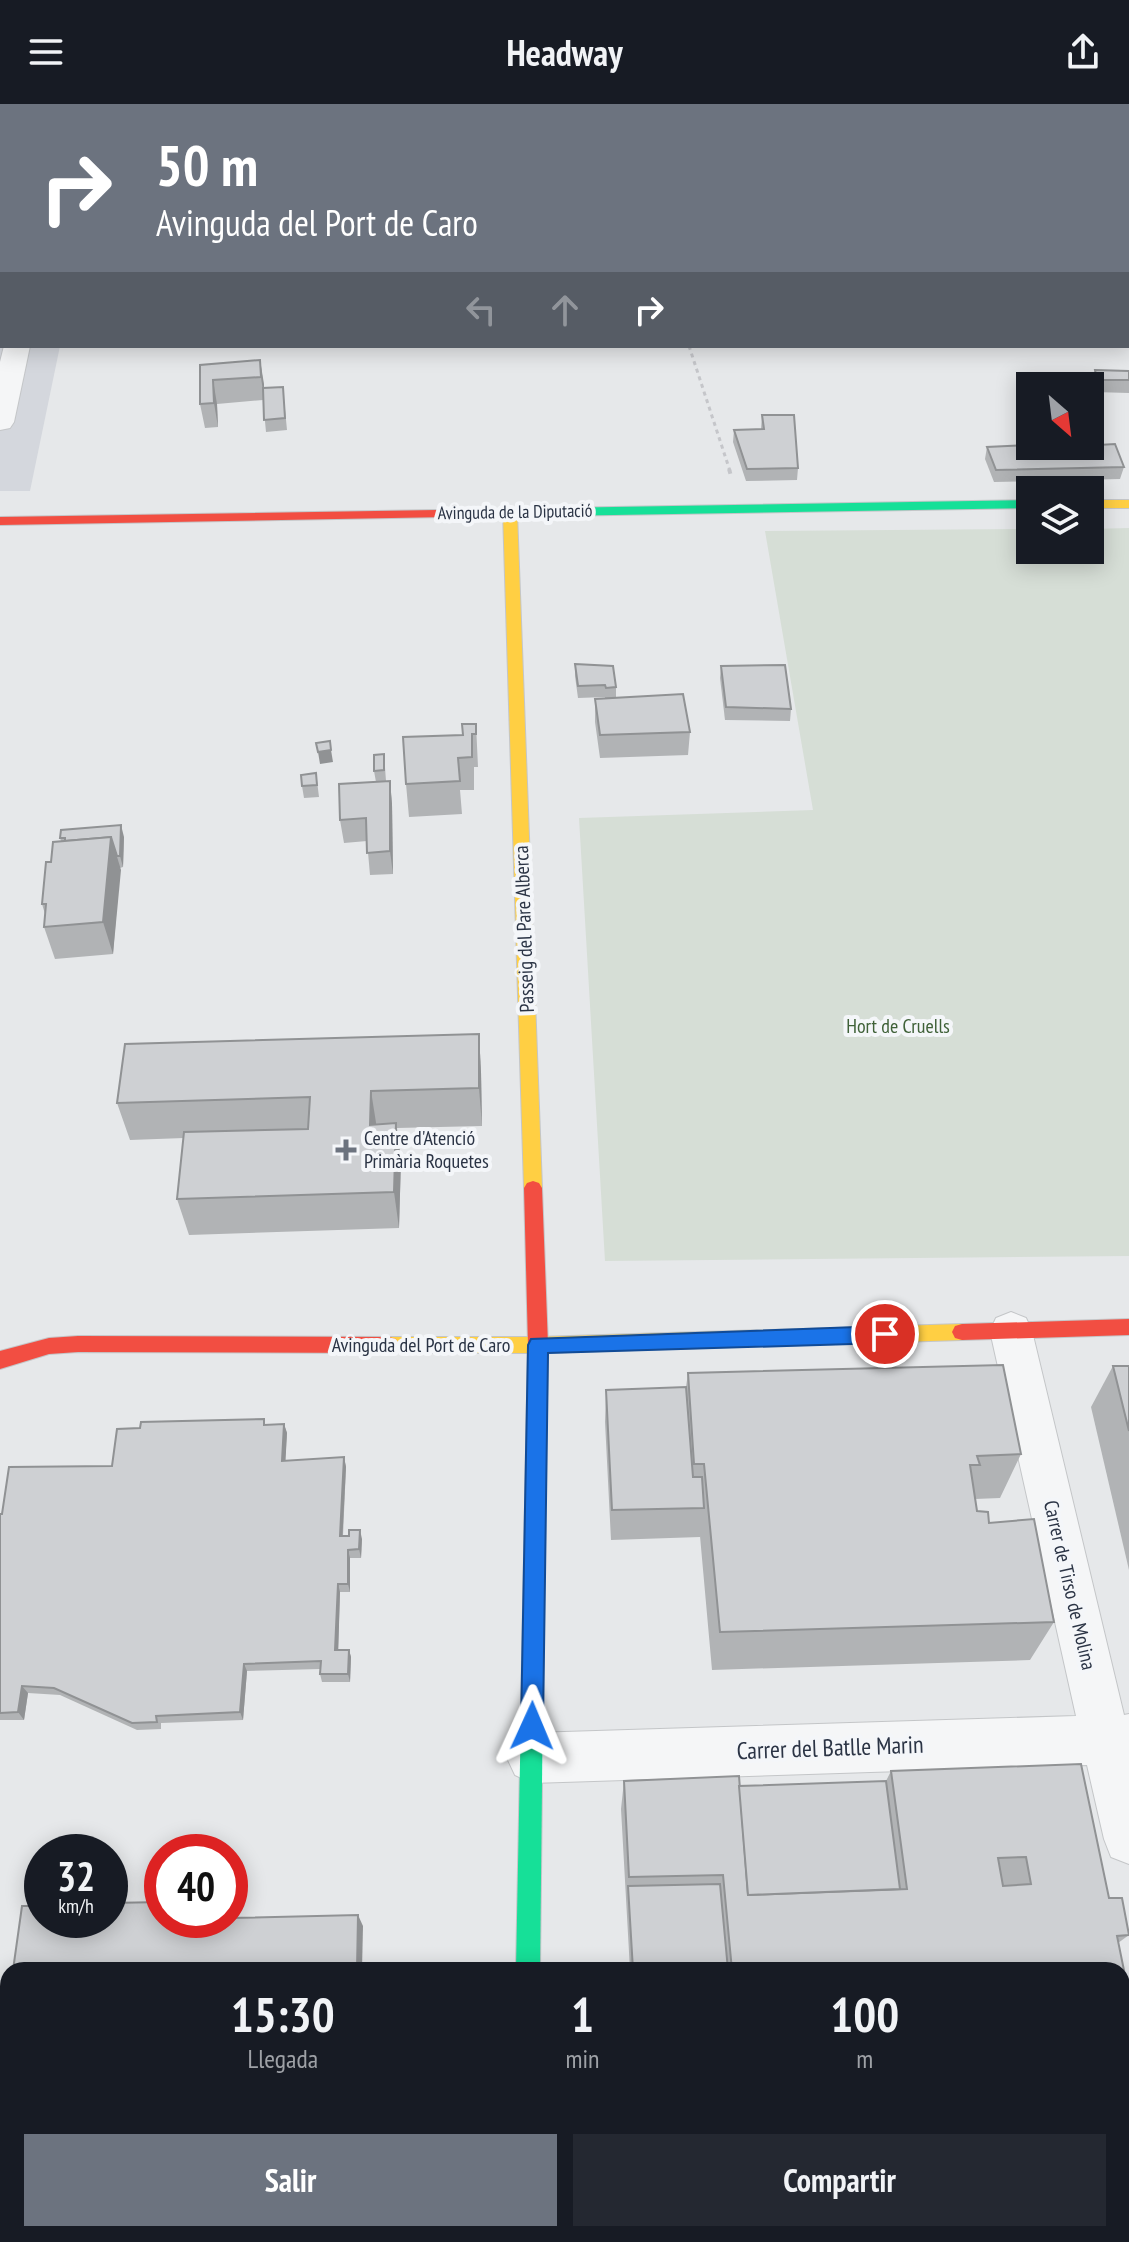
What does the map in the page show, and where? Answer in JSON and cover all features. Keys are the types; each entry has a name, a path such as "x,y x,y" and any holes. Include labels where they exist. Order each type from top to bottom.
{"street":[{"path":"0,422 17,348"},
{"name":"Avinguda de la Diputació","path":"0,521 1016,504"},
{"path":"1104,504 1129,504"},
{"name":"Passeig del Pare Alberca","path":"510,512 538,1345 528,1962"},
{"name":"Avinguda del Port de Caro","path":"0,1360 49,1346 538,1345 1129,1327"},
{"name":"Carrer de Tirso de Molina","path":"1011,1331 1117,1739 1129,1839"},
{"name":"Avinguda del Port de Caro","path":"12,1335 49,1346"},
{"name":"Carrer del Batlle Marin","path":"532,1758 1117,1739"}],"path":[{"path":"690,348 729,468 738,509"}],"shaded area":[{"path":"0,348 60,348 30,491 0,491"}],"green space":[{"name":"Hort de Cruells","path":"1129,528 1129,1256 605,1261 579,818 813,810 765,531 1016,529 1016,564 1104,564 1104,529"}],"building":[{"path":"260,360 261,377 213,380 214,403 200,404 200,365"},
{"path":"1129,371 1129,380 1104,380 1104,372 1095,372"},
{"path":"283,387 285,418 264,420 263,388"},
{"path":"762,415 794,415 798,468 747,469 734,430 764,429"},
{"path":"1115,444 1124,467 996,470 987,447 1016,446 1016,460 1104,460 1104,445"},
{"path":"575,664 613,666 616,687 578,686"},
{"path":"785,665 791,709 726,707 721,666"},
{"path":"683,694 690,732 600,735 595,699"},
{"path":"462,724 476,724 476,734 472,734 472,757 458,758 460,781 406,784 403,737 463,735"},
{"path":"330,741 331,750 318,752 316,743"},
{"path":"384,754 384,770 374,771 374,755"},
{"path":"316,773 317,785 302,786 301,775"},
{"path":"390,781 390,851 367,853 366,818 340,820 339,784"},
{"path":"121,825 120,856 117,856 111,837 65,841 65,838 60,838 61,830"},
{"path":"111,837 103,922 44,927 46,904 42,904 46,862 51,862 53,842"},
{"path":"479,1034 479,1088 371,1091 370,1125 396,1123 394,1192 177,1199 184,1132 308,1129 310,1097 117,1103 125,1044"},
{"path":"1003,1365 1021,1454 977,1456 980,1465 970,1465 977,1511 988,1512 989,1523 1034,1519 1054,1622 720,1632 704,1464 694,1464 688,1373"},
{"path":"1113,1366 1129,1366 1129,1431"},
{"path":"686,1387 693,1477 702,1477 704,1508 612,1510 606,1390"},
{"path":"264,1419 264,1425 284,1424 282,1461 344,1457 340,1536 349,1536 349,1530 360,1530 359,1549 348,1550 348,1584 338,1584 335,1650 349,1650 348,1674 320,1674 321,1661 244,1664 240,1712 156,1716 157,1722 132,1723 54,1688 22,1686 18,1712 0,1713 0,1514 9,1467 112,1466 117,1429 140,1428 141,1422"},
{"path":"1081,1764 1109,1898 1122,1898 1129,1935 1117,1936 1122,1962 731,1962 723,1875 629,1877 624,1781 739,1776 748,1895 907,1889 891,1771","holes":["1026,1857 1031,1884 1003,1886 998,1858"]},
{"path":"886,1781 900,1889 748,1895 739,1786"},
{"path":"720,1884 727,1962 633,1962 628,1886"},
{"path":"144,1902 144,1938 248,1938 248,1918 358,1915 357,1962 14,1962 22,1906 24,1938 128,1938 128,1903"}],"traffic: fast":[{"path":"497,513 1016,504"},
{"path":"528,1962 535,1505"}],"traffic: slow":[{"path":"1104,504 1129,504"},
{"path":"510,512 533,1188"},
{"path":"389,1345 538,1345 962,1332"}],"traffic: jam":[{"path":"0,521 497,513"},
{"path":"533,1188 538,1345 535,1505"},
{"path":"962,1332 1129,1327"},
{"path":"0,1360 49,1346 78,1344 389,1345"}],"place":[{"name":"Centre d'Atenció Primària Roquetes","path":"346,1150"}],"route":[{"path":"532,1726 538,1345 885,1334"}]}
